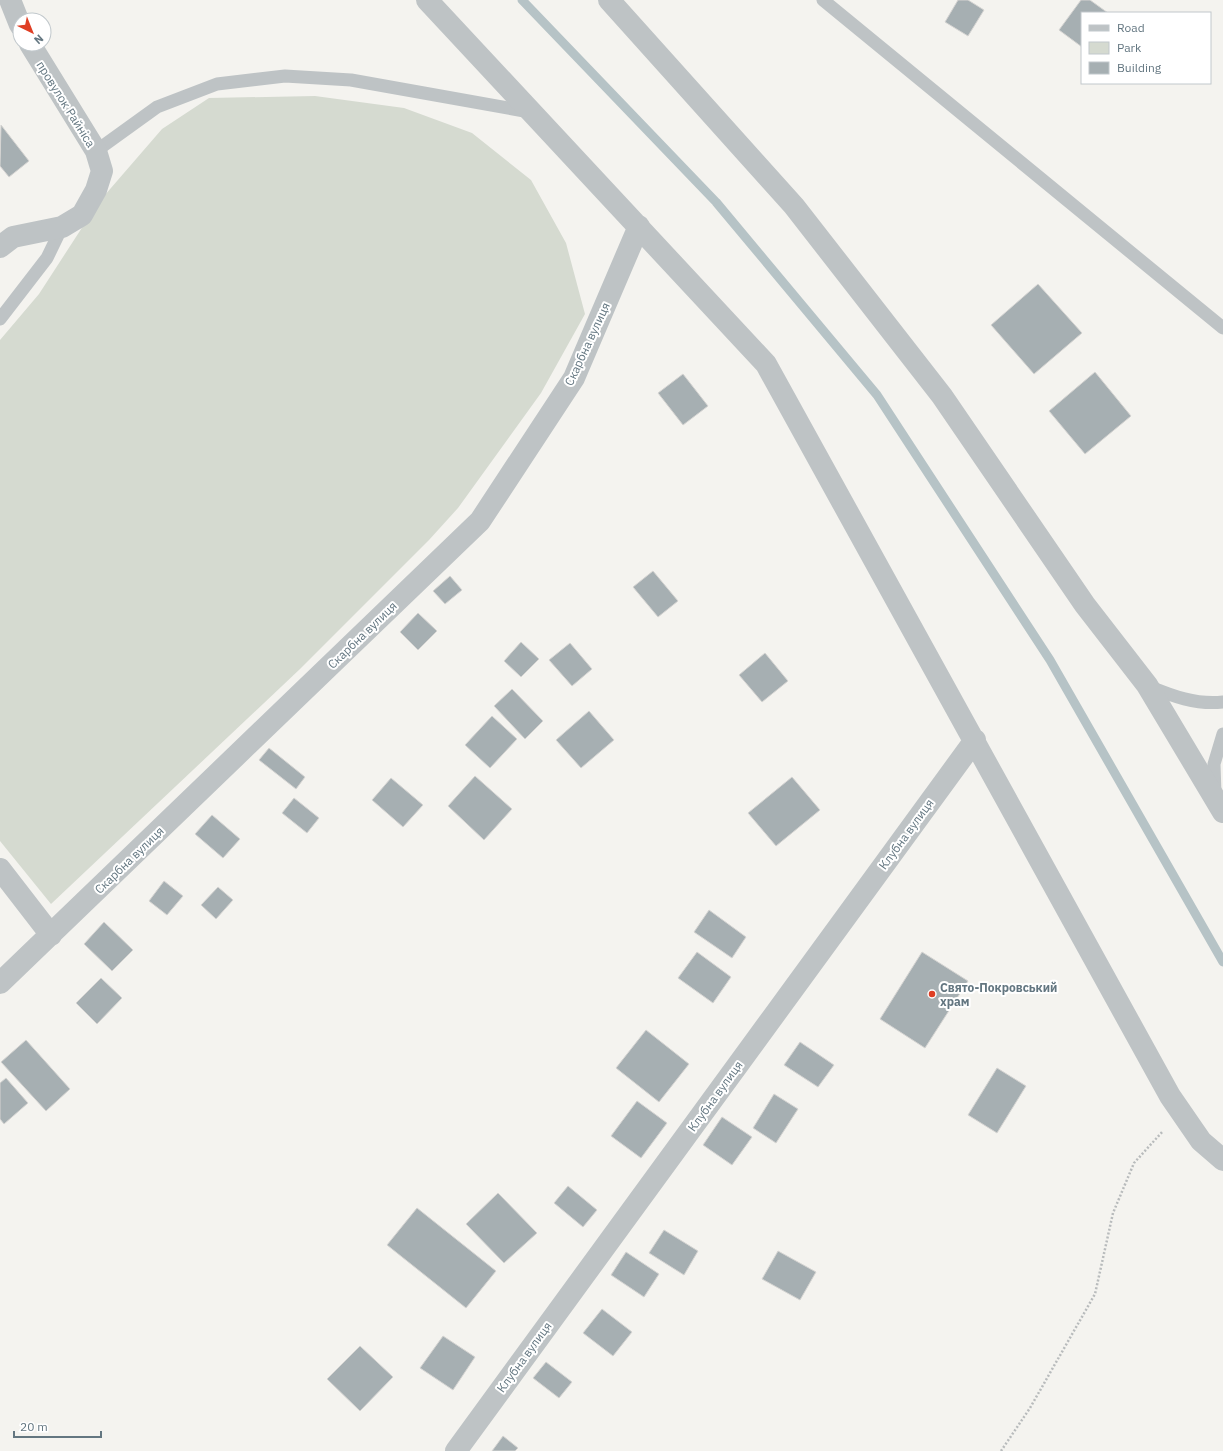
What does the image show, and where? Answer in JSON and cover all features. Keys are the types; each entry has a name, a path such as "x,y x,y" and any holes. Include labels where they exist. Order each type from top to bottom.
{"street":[{"path":"10,0 15,12"},
{"path":"427,0 766,364 975,740 1170,1096 1201,1141 1223,1160"},
{"path":"609,0 794,206 942,396 1084,605 1147,685 1219,806"},
{"name":"провулок Райніса","path":"0,247 13,237 62,227 82,215 96,190 102,171 96,151 35,52"},
{"name":"Скарбна вулиця","path":"0,983 480,521 574,378 639,226"},
{"name":"Клубна вулиця","path":"456,1451 975,740"},
{"path":"0,869 51,935"}],"lane":[{"path":"823,0 1223,328"},
{"path":"96,151 157,107 217,84 285,76 351,80 532,112"},
{"path":"0,319 47,258 62,227"},
{"path":"1147,685 1178,698 1211,703 1223,702"},
{"path":"1219,806 1214,764 1223,734"}],"path":[{"path":"1001,1451 1030,1408 1095,1294 1113,1213 1134,1163 1181,1111"}],"green space":[{"path":"315,96 404,108 472,133 531,180 566,243 585,314 541,393 458,508 429,540 300,669 51,904 0,841 0,340 39,294 98,203 162,129 209,98"}],"building":[{"path":"958,0 968,0 984,10 968,36 945,22"},
{"path":"1081,0 1090,0 1107,12 1081,12 1081,46 1059,30"},
{"path":"1,125 29,161 9,177 0,166"},
{"path":"1038,284 1082,333 1034,374 991,325"},
{"path":"1095,372 1131,416 1085,454 1049,411"},
{"path":"683,374 708,406 683,425 658,393"},
{"path":"653,571 678,601 658,617 633,587"},
{"path":"450,576 462,590 445,604 433,591"},
{"path":"418,613 437,631 418,650 400,632"},
{"path":"521,642 539,659 521,677 504,661"},
{"path":"570,643 592,669 572,686 549,660"},
{"path":"765,653 788,681 762,702 739,675"},
{"path":"512,689 543,721 525,739 494,706"},
{"path":"589,711 614,740 581,768 556,740"},
{"path":"492,716 517,739 490,768 465,745"},
{"path":"269,748 305,777 296,789 259,760"},
{"path":"475,776 512,809 484,840 448,806"},
{"path":"792,777 820,810 776,846 748,813"},
{"path":"391,778 423,805 403,827 372,800"},
{"path":"294,798 319,818 307,833 282,813"},
{"path":"212,815 240,839 223,858 195,834"},
{"path":"164,881 183,896 167,915 149,901"},
{"path":"218,887 233,900 216,919 201,905"},
{"path":"709,910 746,937 732,958 694,932"},
{"path":"104,922 133,950 112,971 84,944"},
{"path":"697,952 731,977 713,1003 678,978"},
{"path":"922,952 968,981 925,1048 880,1019"},
{"path":"101,978 122,998 97,1024 76,1003"},
{"path":"646,1030 689,1064 659,1102 616,1068"},
{"path":"26,1040 70,1089 46,1111 1,1062"},
{"path":"800,1042 834,1065 818,1087 784,1065"},
{"path":"997,1068 1026,1086 997,1133 968,1115"},
{"path":"6,1078 28,1103 4,1124 0,1119 0,1083"},
{"path":"774,1094 798,1109 776,1143 753,1128"},
{"path":"637,1101 667,1123 641,1158 611,1136"},
{"path":"722,1117 752,1137 732,1165 703,1145"},
{"path":"568,1186 597,1210 583,1227 554,1203"},
{"path":"498,1193 537,1233 504,1263 466,1224"},
{"path":"417,1208 496,1271 466,1308 387,1245"},
{"path":"664,1230 698,1251 684,1275 649,1253"},
{"path":"778,1251 816,1272 800,1300 762,1279"},
{"path":"626,1252 659,1274 644,1297 611,1275"},
{"path":"602,1309 632,1332 613,1356 583,1333"},
{"path":"443,1336 475,1357 453,1390 420,1368"},
{"path":"360,1346 393,1377 360,1411 327,1379"},
{"path":"546,1362 572,1382 559,1398 533,1378"},
{"path":"503,1436 518,1448 515,1451 492,1451"}],"waterway":[{"path":"522,0 716,202 877,395 1050,660 1223,962"}],"place":[{"name":"Свято-Покровський храм","path":"932,994"}]}
